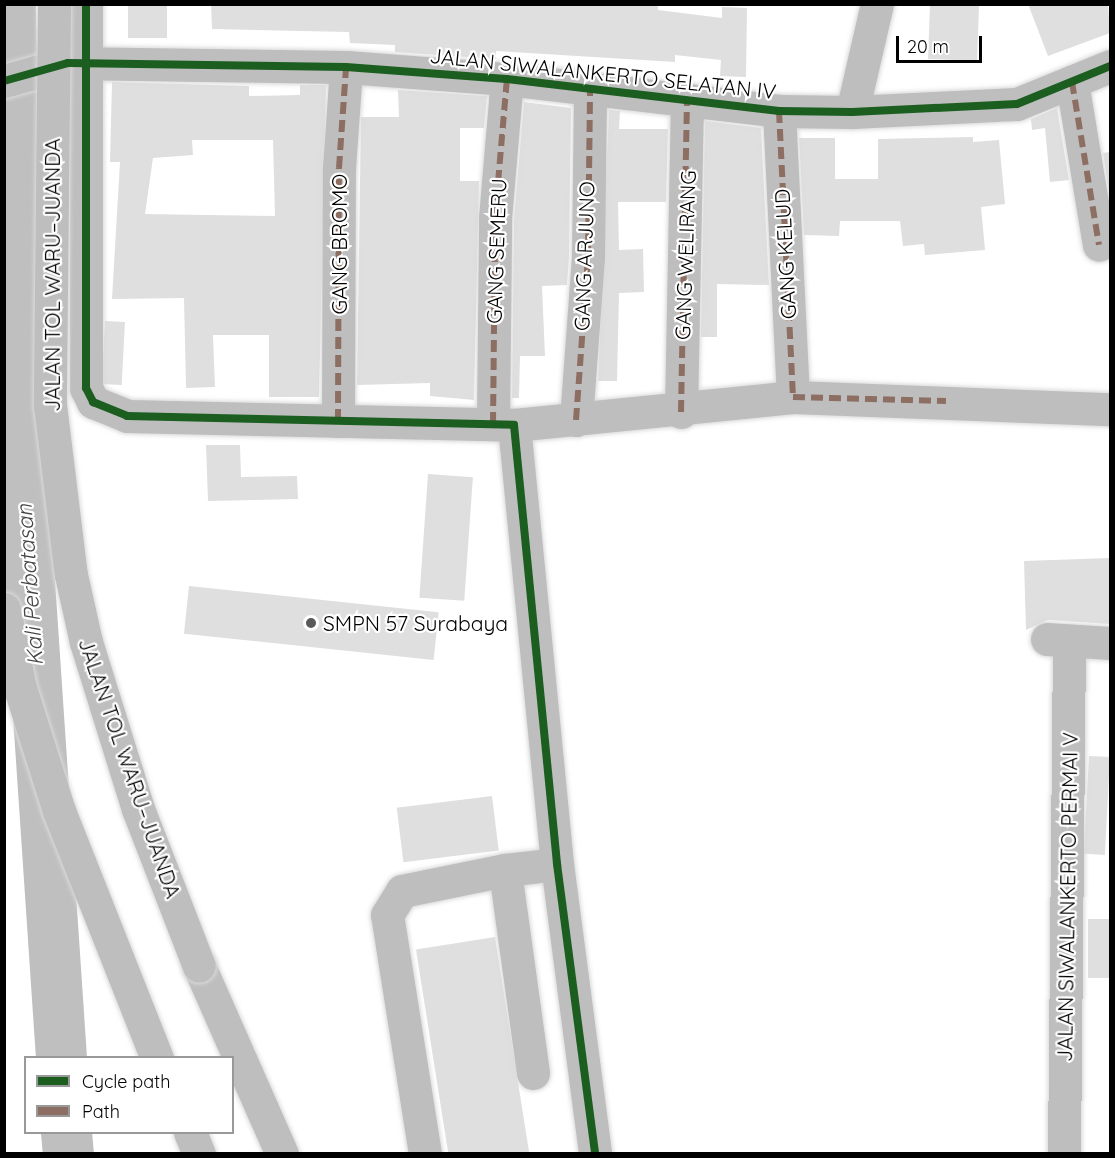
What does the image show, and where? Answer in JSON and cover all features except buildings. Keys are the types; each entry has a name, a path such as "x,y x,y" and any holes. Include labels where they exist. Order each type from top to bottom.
{"main road":[{"name":"JALAN TOL WARU–JUANDA","path":"54,4 50,394 71,575 86,642 135,798 199,966 282,1154"},
{"path":"86,4 76,63 88,395 102,409 127,416 503,424 681,412 793,397 1110,409"},
{"path":"852,112 877,4"},
{"name":"JALAN SIWALANKERTO SELATAN IV","path":"4,81 76,63 346,68 507,79 590,92 687,99 779,111 852,112 1017,104 1110,66"},
{"name":"GANG BROMO","path":"338,421 339,168 346,68"},
{"name":"GANG SEMERU","path":"507,79 495,218 503,424 595,1154"},
{"path":"1072,82 1098,245"},
{"name":"GANG ARJUNO","path":"576,420 588,258 590,92"},
{"name":"GANG WELIRANG","path":"681,412 687,99"},
{"name":"GANG KELUD","path":"779,111 793,397"},
{"path":"4,609 20,688 59,811 157,1056"},
{"name":"JALAN SIWALANKERTO PERMAI V","path":"1064,1154 1058,640 1110,643"},
{"path":"426,1154 387,915 402,891 505,870 557,864"},
{"path":"505,870 533,1073"},
{"path":"191,1134 199,1154"}],"waterway":[{"name":"Kali Perbatasan","path":"10,4 19,432 61,1056"},
{"name":"Kali Perbatasan","path":"66,1134 68,1154"}],"marked path":[{"path":"338,421 339,168 346,67"},
{"path":"493,424 495,218 507,79"},
{"path":"1072,82 1099,245"},
{"path":"576,420 588,258 590,92"},
{"path":"681,412 687,99"},
{"path":"779,111 793,397 946,401"}],"cycle path":[{"path":"86,4 86,388 93,402 127,416 514,425 557,864 595,1154"},
{"path":"4,81 68,63 346,67 507,79 779,111 852,112 1017,104 1110,66"}],"place":[{"name":"SMPN 57 Surabaya","path":"311,623"}]}
